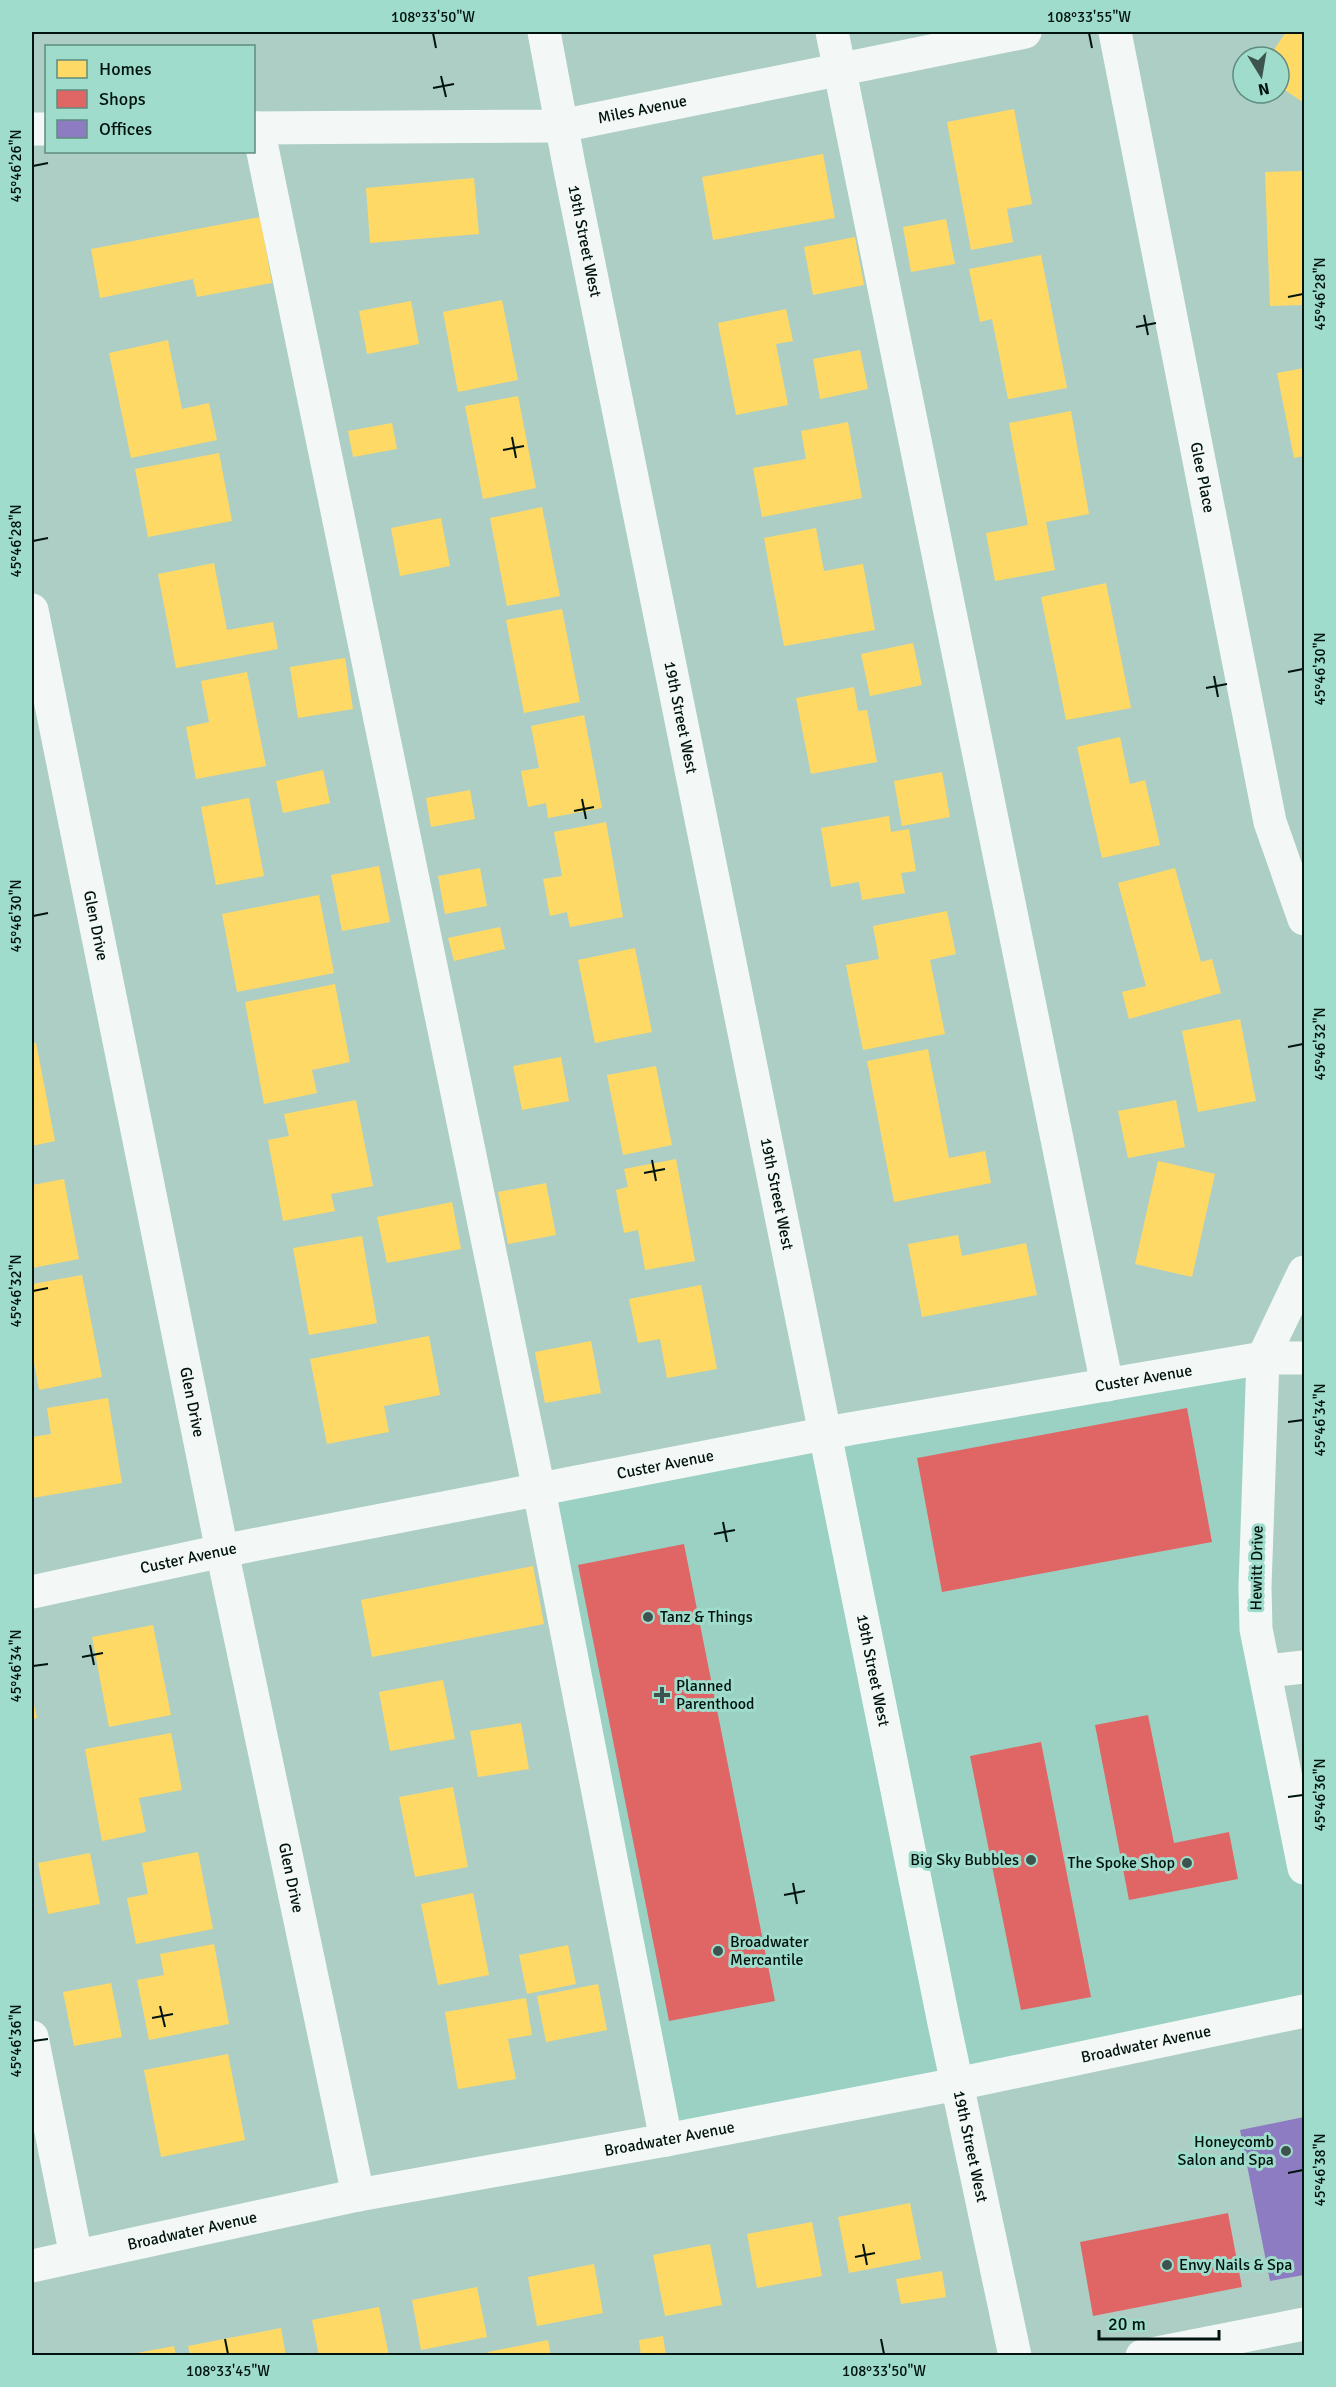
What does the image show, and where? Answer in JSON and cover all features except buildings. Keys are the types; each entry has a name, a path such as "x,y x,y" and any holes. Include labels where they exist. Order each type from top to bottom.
{"street":[{"name":"19th Street West","path":"544,32 561,126 957,2084 1015,2355"},
{"path":"832,32 1107,1385"},
{"name":"Miles Avenue","path":"256,128 561,126 1025,32"},
{"name":"Glee Place","path":"1115,32 1270,822 1305,919"},
{"path":"256,128 539,1490 666,2140"},
{"name":"Glen Drive","path":"32,610 222,1551 358,2195"},
{"name":"Hewitt Drive","path":"1305,1272 1263,1358 1255,1587 1256,1629 1305,1868"},
{"name":"Custer Avenue","path":"32,1592 222,1551 826,1434 1263,1358 1305,1358"},
{"path":"1266,1671 1305,1667"},
{"name":"Broadwater Avenue","path":"32,2266 358,2195 666,2140 957,2084 1305,2011"},
{"path":"32,2037 76,2256"},
{"path":"1142,2355 1305,2324"}],"shaded area":[{"path":"1263,1358 1255,1587 1304,1868 1304,2010 666,2140 539,1490"}],"place":[{"name":"Tanz & Things","path":"648,1617"},
{"name":"Planned Parenthood","path":"662,1695"},
{"name":"Big Sky Bubbles","path":"1031,1860"},
{"name":"The Spoke Shop","path":"1187,1863"},
{"name":"Broadwater Mercantile","path":"718,1951"},
{"name":"Honeycomb Salon and Spa","path":"1286,2151"},
{"name":"Envy Nails & Spa","path":"1167,2265"}]}
